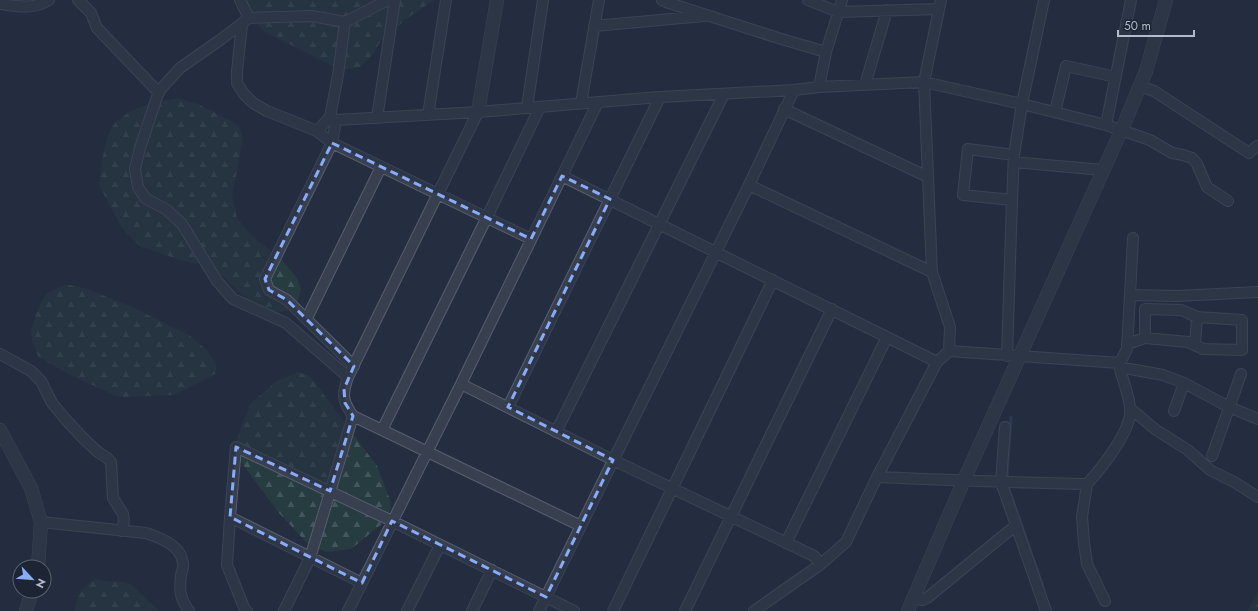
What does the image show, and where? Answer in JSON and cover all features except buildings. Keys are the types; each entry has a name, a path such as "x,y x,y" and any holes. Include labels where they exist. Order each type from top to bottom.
{"street":[{"path":"0,4 24,7 41,5 49,0"},
{"path":"79,0 91,13 97,28 159,93"},
{"path":"240,0 246,21 237,71 237,83 244,94 254,103 266,111 317,131 332,143 531,239"},
{"path":"348,377 286,323 232,299 217,281 182,224 167,210 145,198 138,188 135,169 140,148 159,93 180,68 246,21 312,16 344,22 388,0"},
{"path":"377,118 395,0"},
{"path":"428,115 446,0"},
{"path":"497,0 478,112 348,377 344,389 345,403 353,416 581,526"},
{"path":"527,107 544,0"},
{"path":"581,103 599,0"},
{"path":"662,0 708,16 826,52"},
{"path":"754,611 822,564 846,542 877,478 937,362 949,351 950,327 932,272 924,82 940,4 887,10 838,12 808,0"},
{"path":"819,87 826,52 842,0"},
{"path":"1013,356 1012,200 1014,158 1022,104 1044,0"},
{"path":"1106,125 1131,0"},
{"path":"908,611 964,480 1013,356 1103,170 1140,86 1146,71 1166,0"},
{"path":"865,85 887,10"},
{"path":"594,26 708,16"},
{"path":"344,22 333,119 332,143 265,279 269,290 287,300 307,318 354,366"},
{"path":"1055,112 1066,66 1116,77"},
{"path":"317,131 333,119 478,112 660,97 924,82 1106,125 1150,140 1172,153 1192,158 1197,164 1207,186 1228,201"},
{"path":"1140,86 1154,91 1248,153 1257,146"},
{"path":"539,611 717,252 794,90"},
{"path":"556,432 724,94"},
{"path":"508,407 660,97"},
{"path":"348,611 461,384 598,102"},
{"path":"382,430 488,217 540,107"},
{"path":"784,109 928,177"},
{"path":"1012,200 963,195 968,149 1014,158 1103,170"},
{"path":"307,318 381,167"},
{"path":"562,176 937,362"},
{"path":"749,185 932,272"},
{"path":"1105,601 1087,564 1082,517 1086,484 1109,457 1127,426 1130,409 1120,366 1127,349 1133,238"},
{"path":"613,611 773,280"},
{"path":"1130,295 1177,296 1258,292"},
{"path":"1127,344 1145,338 1188,342 1204,349 1242,350 1242,320 1197,317 1181,310 1145,309 1145,338"},
{"path":"685,611 832,310"},
{"path":"1195,345 1197,317"},
{"path":"786,543 888,337"},
{"path":"949,351 1120,366 1163,375 1184,383 1229,407 1258,419"},
{"path":"0,354 31,371 41,381 52,403 67,421 85,440 111,462 113,498 123,514 124,520 122,531"},
{"path":"1212,456 1241,374"},
{"path":"1174,411 1184,383"},
{"path":"461,384 613,460 814,556 822,564"},
{"path":"1130,409 1156,430 1188,450 1210,470 1234,482 1258,497"},
{"path":"284,611 310,558 353,416"},
{"path":"1005,427 1006,482 1015,526 1046,611"},
{"path":"0,430 31,488 40,522 38,559"},
{"path":"244,611 227,565 236,447 440,544 574,611"},
{"path":"877,478 1086,484"},
{"path":"230,517 362,584"},
{"path":"40,522 146,533 160,538 171,545 179,553 183,563 180,588 182,602 189,611"},
{"path":"913,598 923,600 927,598 1015,526"},
{"path":"407,611 440,544"},
{"path":"472,611 492,570"},
{"path":"26,611 30,599"}],"highlighted area":[{"path":"332,143 531,239 562,176 610,199 508,407 613,460 546,597 392,521 362,583 230,517 236,447 330,491 353,416 345,403 344,389 354,366 287,300 269,290 265,279"}],"green space":[{"path":"246,0 435,0 406,19 380,42 374,53 360,67 341,70 265,32 253,20"},
{"path":"178,98 200,105 239,126 243,139 232,196 237,218 251,235 281,259 297,278 301,290 297,302 287,311 269,312 249,301 225,278 207,266 180,260 140,246 122,228 99,185 102,160 108,135 115,123 129,112 151,103"},
{"path":"66,284 87,289 132,307 189,335 207,350 217,367 215,374 174,395 119,397 70,375 38,356 30,333 37,312 45,295"},
{"path":"298,372 310,376 377,466 390,500 391,509 383,523 351,549 326,552 306,542 279,513 241,462 236,443 251,403 277,381"},
{"path":"95,579 111,582 117,581 132,585 159,611 75,611 80,592"},
{"path":"1258,592 1258,611 1249,611 1248,610"}],"waterway":[{"path":"1011,417 1007,477 1009,489 1043,587"}]}
